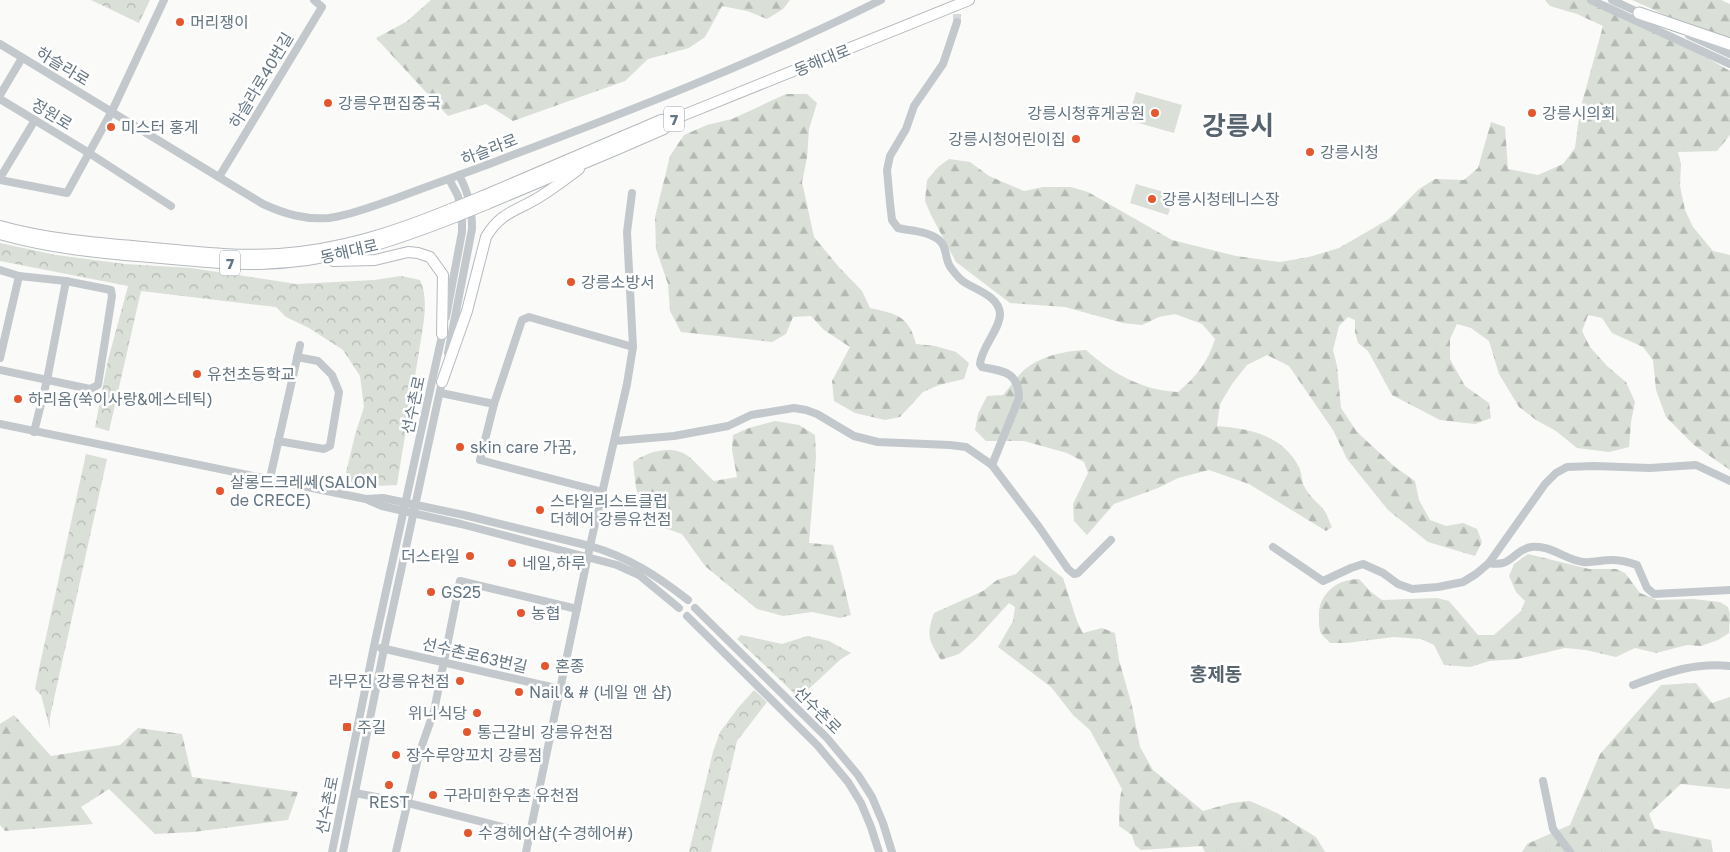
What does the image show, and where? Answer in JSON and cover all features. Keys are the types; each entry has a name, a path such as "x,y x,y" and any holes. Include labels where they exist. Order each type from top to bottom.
{"highway":[{"path":"1639,12 1730,44"}],"main road":[{"name":"동해대로","path":"485,200 661,120 674,119 969,0"},
{"name":"동해대로","path":"0,234 69,248 114,254 258,264 302,261 351,253 383,244 485,200 618,149 664,129 674,119"},
{"path":"442,382 467,311 486,237 492,227 502,217 540,197 596,158"},
{"name":"동해대로","path":"0,226 49,236 113,245 216,254 277,254 330,248 362,241 453,213"},
{"path":"302,261 375,260 408,252 430,257 443,275 442,334"}],"street":[{"path":"35,120 0,179 67,193 112,111 164,0"},
{"name":"하슬라로40번길","path":"219,177 322,7 314,0"},
{"name":"하슬라로","path":"0,44 263,204 296,217 312,219 330,218 347,214 459,176 781,48 881,0"},
{"path":"1591,0 1730,64"},
{"path":"1612,0 1730,54"},
{"path":"957,22 943,64 914,106 906,129 890,156 887,170 892,220 898,228 930,235 940,241 945,247 949,266 963,282 994,300 998,307 1000,315 982,354 980,364 982,367 1007,373 1016,379 1019,386 1019,398 992,465"},
{"path":"0,94 22,58"},
{"name":"정원로","path":"0,99 89,153"},
{"path":"89,153 170,206"},
{"name":"선수촌로","path":"343,852 384,649 441,393 472,229 468,192 459,176"},
{"name":"선수촌로","path":"332,852 462,232 462,216 458,196 449,179"},
{"path":"526,852 590,546 615,441 633,348 627,232 632,193"},
{"path":"0,270 19,276 66,281 110,290 112,296 98,385 90,389 0,370"},
{"path":"0,358 19,276"},
{"path":"34,432 47,380 66,281"},
{"path":"603,492 480,460 494,404 522,320 529,317 633,348"},
{"path":"270,478 300,344"},
{"path":"278,441 324,449 330,446 339,392 332,375 318,361 298,357"},
{"name":"선수촌로","path":"441,393 494,404"},
{"path":"615,441 674,436 728,426 751,415 794,408 806,410 817,414 854,436 866,440 966,447 992,465 1068,569 1074,574 1078,573 1111,540"},
{"path":"0,424 366,499 404,512 588,556 617,565 639,575 679,608 682,615 693,614 695,608 692,602 649,571 610,552 416,505 383,498 366,499"},
{"path":"1273,547 1323,582 1363,564 1383,573 1398,584 1412,589 1438,587 1463,582 1489,563 1545,484 1556,473 1566,467 1650,468 1696,465 1730,482"},
{"path":"1489,563 1498,565 1508,562 1529,547 1542,547 1582,562 1610,560 1627,561 1638,565 1647,588 1654,594 1730,590"},
{"path":"396,852 419,754 434,711 460,581 577,609"},
{"path":"679,608 682,602 688,600"},
{"name":"선수촌로","path":"695,608 827,738 858,775 872,797 892,852"},
{"name":"선수촌로","path":"687,616 818,746 848,782 861,803 880,852"},
{"name":"선수촌로63번길","path":"374,646 560,689"},
{"path":"1633,685 1682,668 1706,664 1730,666"},
{"path":"1543,781 1553,830 1570,852"},
{"path":"355,793 408,803 530,834"}],"green space":[{"path":"91,0 150,0 139,23"},
{"path":"431,0 790,0 783,9 767,19 747,11 722,6 705,37 689,48 648,59 625,81 513,121 486,104 448,116 376,38 406,22"},
{"path":"1545,0 1600,0 1614,5 1730,71 1730,135 1717,151 1678,152 1681,164 1680,186 1685,210 1693,227 1713,251 1730,255 1730,470 1694,445 1666,417 1656,390 1653,360 1643,347 1612,333 1602,318 1588,315 1582,331 1590,347 1607,366 1626,382 1635,402 1629,447 1609,452 1577,448 1556,431 1536,420 1519,407 1499,374 1489,341 1471,328 1457,324 1450,339 1450,359 1465,386 1489,403 1491,418 1475,424 1440,420 1392,395 1368,351 1358,343 1355,332 1355,320 1348,317 1339,326 1333,350 1337,366 1341,408 1357,432 1395,467 1415,481 1419,500 1430,520 1446,526 1463,523 1477,529 1482,542 1475,556 1428,542 1388,510 1347,459 1333,430 1289,366 1267,355 1247,365 1232,384 1220,404 1217,426 1253,432 1275,441 1284,448 1299,467 1306,490 1324,510 1332,527 1326,531 1249,484 1209,470 1178,478 1158,488 1114,504 1087,535 1074,521 1073,504 1088,473 1084,462 1067,453 1024,441 986,441 975,430 978,414 987,396 1003,395 1023,371 1045,358 1061,353 1086,350 1106,366 1129,379 1153,388 1178,392 1201,368 1209,355 1215,339 1202,324 1175,314 1159,317 1142,325 1123,323 1065,307 1010,303 956,262 931,215 925,201 927,180 938,167 949,159 970,162 989,176 1024,191 1043,187 1071,187 1088,192 1172,240 1236,256 1280,262 1309,257 1339,248 1389,219 1419,189 1435,179 1464,180 1478,168 1491,122 1505,127 1508,169 1538,175 1563,164 1575,148 1580,110 1603,26 1577,14 1550,6"},
{"path":"1632,0 1721,0 1730,4 1730,44"},
{"name":"강릉시청휴게공원","path":"1136,92 1182,105 1174,133 1128,120"},
{"path":"786,94 807,94 817,103 809,129 807,158 802,182 814,237 862,291 870,308 888,312 901,318 910,327 916,344 935,346 956,352 969,363 964,379 939,385 923,392 900,417 885,420 855,413 834,401 832,381 850,347 824,330 811,316 793,317 786,334 772,342 681,332 670,311 668,284 656,249 655,217 670,156 684,135 707,125 732,119"},
{"name":"강릉시청테니스장","path":"1136,184 1174,195 1168,215 1130,203"},
{"path":"0,243 56,255 125,264 191,268 297,284 374,280 401,276 420,280 425,306 424,316 397,485 375,486 344,481 364,407 360,376 343,350 309,328 286,317 276,307 141,291 109,431 95,427 108,360 128,286 0,261"},
{"path":"775,421 799,425 815,435 816,457 809,543 833,545 851,615 840,618 812,612 783,616 757,609 705,566 682,534 662,527 643,510 636,488 633,462 652,453 675,450 688,456 714,481 737,477 732,450 733,435 749,428"},
{"path":"86,454 107,459 50,717 50,729 41,695 35,689"},
{"path":"1528,554 1589,569 1616,569 1625,573 1640,593 1657,600 1693,599 1720,602 1728,607 1730,615 1729,633 1718,640 1701,646 1687,645 1656,653 1635,648 1616,657 1586,650 1565,648 1517,659 1489,661 1470,667 1444,665 1434,645 1421,639 1394,637 1330,643 1320,631 1319,610 1325,595 1336,585 1359,579 1371,592 1382,600 1437,598 1449,601 1478,635 1494,635 1521,611 1525,601 1516,592 1509,576 1514,564"},
{"path":"1034,555 1063,578 1077,621 1083,633 1102,628 1115,633 1119,660 1132,706 1140,747 1153,770 1203,811 1231,803 1250,801 1277,813 1316,837 1325,852 1205,852 1202,846 1141,850 1135,845 1132,835 1119,826 1122,789 1090,730 1073,715 1051,687 998,647 1013,621 1015,607 1009,603 976,639 959,654 941,660 930,638 930,627 934,613 983,591 997,580 1016,574"},
{"path":"741,635 782,644 807,636 829,641 851,653 841,659 799,698 737,639"},
{"path":"1696,683 1712,703 1730,697 1730,788 1681,784 1649,814 1655,829 1711,840 1713,852 1522,852 1527,844 1570,825 1600,754 1661,685"},
{"path":"754,690 767,702 737,741 711,852 689,852 713,752 720,732"},
{"path":"14,715 51,756 120,745 138,728 182,734 192,777 298,792 288,820 193,832 155,834 109,789 81,807 93,824 5,831 0,825 0,724"}],"tunnel":[{"path":"957,2 957,22"}],"place":[{"name":"머리쟁이","path":"180,22"},
{"name":"강릉우편집중국","path":"328,103"},
{"name":"강릉시청휴게공원","path":"1155,113"},
{"name":"강릉시의회","path":"1532,113"},
{"name":"미스터 홍게","path":"111,127"},
{"name":"강릉시청어린이집","path":"1076,139"},
{"name":"강릉시청","path":"1310,152"},
{"name":"강릉시청테니스장","path":"1152,199"},
{"name":"강릉소방서","path":"571,282"},
{"name":"유천초등학교","path":"197,374"},
{"name":"하리옴(쑥이사랑&에스테틱)","path":"18,399"},
{"name":"skin care 가꿈,","path":"460,447"},
{"name":"살롱드크레쎄(SALON de CRECE)","path":"220,491"},
{"name":"스타일리스트클럽 더헤어 강릉유천점","path":"540,510"},
{"name":"더스타일","path":"470,556"},
{"name":"네일,하루","path":"512,563"},
{"name":"GS25","path":"431,592"},
{"name":"농협","path":"521,613"},
{"name":"혼종","path":"545,666"},
{"name":"라무진 강릉유천점","path":"460,681"},
{"name":"Nail & # (네일 앤 샵)","path":"519,692"},
{"name":"위니식당","path":"477,713"},
{"name":"주길","path":"347,727"},
{"name":"통근갈비 강릉유천점","path":"467,732"},
{"name":"장수루양꼬치 강릉점","path":"396,755"},
{"name":"REST","path":"389,785"},
{"name":"구라미한우촌 유천점","path":"433,795"},
{"name":"수경헤어샵(수경헤어#)","path":"468,833"}],"district":[{"name":"강릉시","path":"1238,125"},
{"name":"홍제동","path":"1216,673"}]}
